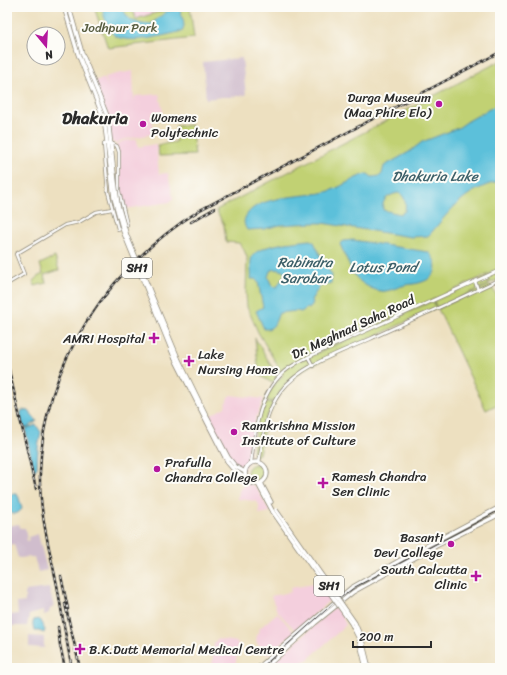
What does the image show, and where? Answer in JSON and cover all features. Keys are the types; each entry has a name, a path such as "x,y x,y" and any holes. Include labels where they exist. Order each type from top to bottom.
{"main road":[{"name":"SH1","path":"64,7 78,54 104,119 109,160 113,173 118,205 127,236 177,358 228,457 236,467 245,472"},
{"name":"SH1","path":"69,7 90,75 106,112 107,144"},
{"path":"109,160 118,160"},
{"name":"SH1","path":"181,366 201,413 228,463 250,483 260,484 274,511 355,623 364,645 368,668"},
{"path":"246,478 245,472 247,467 251,464 259,463 266,467 267,471 266,479 260,484"},
{"path":"258,668 350,588 500,507"},
{"path":"265,668 344,599 363,586 500,514"}],"street":[{"path":"107,144 117,146 119,191 127,225 118,229 108,192 109,160 107,144"},
{"path":"7,284 24,274 16,254 65,225 79,222 96,212 112,209"},
{"name":"Dr. Meghnad Saha Road","path":"251,464 256,425 269,391 289,368 308,357 500,270"},
{"name":"Dr. Meghnad Saha Road","path":"259,463 264,428 270,410 280,393 289,382 313,366 500,279"},
{"path":"475,281 478,290"},
{"path":"308,357 313,366"}],"shaded area":[{"path":"132,7 180,7 168,9 136,19"},
{"path":"242,58 246,95 206,99 203,62"},
{"path":"133,71 134,101 135,96 159,94 163,112 152,113 153,134 122,140 115,144 108,138 107,114 91,82 104,78 108,87 105,77"},
{"path":"137,139 138,147 156,144 159,174 168,173 173,198 170,202 124,209 120,192 119,154 116,145 123,141"},
{"name":"Ramkrishna Mission Institute of Culture","path":"231,395 264,399 256,418 250,446 249,461 243,471 228,460 206,418 225,407 228,397"},
{"path":"247,483 256,487 270,512 259,514 259,504 255,501 238,499 239,491"},
{"path":"19,524 20,528 25,528 27,541 29,540 28,537 38,534 47,570 38,572 34,557 18,558 14,544 8,545 7,526"},
{"path":"320,583 331,599 296,631 277,611 271,596 291,592 290,588"},
{"path":"49,588 54,607 50,609 49,613 44,615 43,611 29,615 27,626 7,626 7,619 10,619 10,615 18,614 17,603 25,602 25,591"},
{"path":"335,607 342,616 346,625 333,637 307,660 292,665 289,668 267,668"},
{"path":"277,613 294,632 268,655 256,642 257,634 260,628"},
{"path":"29,636 44,637 44,648 29,647"},
{"path":"217,639 238,642 236,662 229,668 212,668 214,643"}],"green space":[{"name":"Jodhpur Park","path":"94,7 132,7 136,19 168,9 190,7 194,38 108,48"},
{"path":"500,61 500,269 308,356 311,365 288,381 274,402 266,400 272,387 283,375 258,332 247,307 247,257 239,243 226,242 224,225 216,210"},
{"path":"191,125 195,155 159,156 158,145 176,142 176,126"},
{"path":"55,257 59,270 44,275 46,283 35,286 33,281 43,274 40,264"},
{"path":"500,271 500,279 490,283 486,277"},
{"path":"485,278 489,284 437,308 434,301"},
{"path":"490,285 500,300 500,403 486,410 438,309"},
{"path":"433,301 436,308 313,365 309,357"},
{"path":"255,338 278,377 272,383 259,375"},
{"path":"265,402 273,403 266,419 259,454 255,456 253,455 256,426"},
{"path":"256,464 262,467 265,473 262,479 256,482 250,479 247,473 250,467"}],"water":[{"path":"102,7 121,7 130,20 142,24 151,24 167,11 180,9 183,16 184,26 182,31 166,35 146,39 125,39 112,33 108,27"},
{"name":"Dhakuria Lake","path":"500,103 500,181 478,189 453,207 428,236 411,237 322,223 280,225 264,229 247,230 246,228 244,221 246,216 252,209 260,204 282,198 326,192 366,174 372,177 380,176 384,166 409,152 422,142 458,128","holes":["398,193 401,194 405,200 405,211 400,214 383,210 383,203 386,198"]},
{"name":"Rabindra Sarobar","path":"310,240 314,242 324,263 332,275 331,283 320,286 311,300 313,302 309,309 307,308 301,312 296,311 279,313 273,326 268,329 264,329 256,311 263,307 258,282 255,279 251,279 252,257 262,249 269,246","holes":["275,269 283,271 285,274 277,287 272,286 268,277 270,271"]},
{"name":"Lotus Pond","path":"353,240 428,252 432,256 436,269 431,277 420,283 386,291 378,291 358,280 350,266 340,244 344,241"},
{"path":"22,410 29,411 37,421 27,428 24,427 21,420"},
{"path":"36,425 41,432 38,448 37,468 34,471 26,429"},
{"path":"10,494 17,494 19,498 22,509 18,513 14,514 8,510 7,503"},
{"path":"39,619 45,630 44,633 35,631 33,624 34,620"}],"tram line":[{"path":"261,668 335,602 355,587 500,510"}],"railway":[{"path":"72,668 43,515 40,472 44,431 53,393 68,356 87,321 110,289 137,260 167,233 200,210 500,52"},
{"path":"191,222 215,208"},
{"path":"7,361 36,489"},
{"path":"61,576 68,609"},
{"path":"65,604 80,668"},
{"path":"58,627 65,668"}],"place":[{"name":"Durga Museum (Maa Phire Elo)","path":"439,104"},
{"name":"Womens Polytechnic","path":"143,124"},
{"name":"AMRI Hospital","path":"154,338"},
{"name":"Lake Nursing Home","path":"189,361"},
{"name":"Ramkrishna Mission Institute of Culture","path":"234,432"},
{"name":"Prafulla Chandra College","path":"157,469"},
{"name":"Ramesh Chandra Sen Clinic","path":"323,483"},
{"name":"Basanti Devi College","path":"451,544"},
{"name":"South Calcutta Clinic","path":"476,576"},
{"name":"B.K.Dutt Memorial Medical Centre","path":"80,649"}],"district":[{"name":"Dhakuria","path":"95,118"}]}
